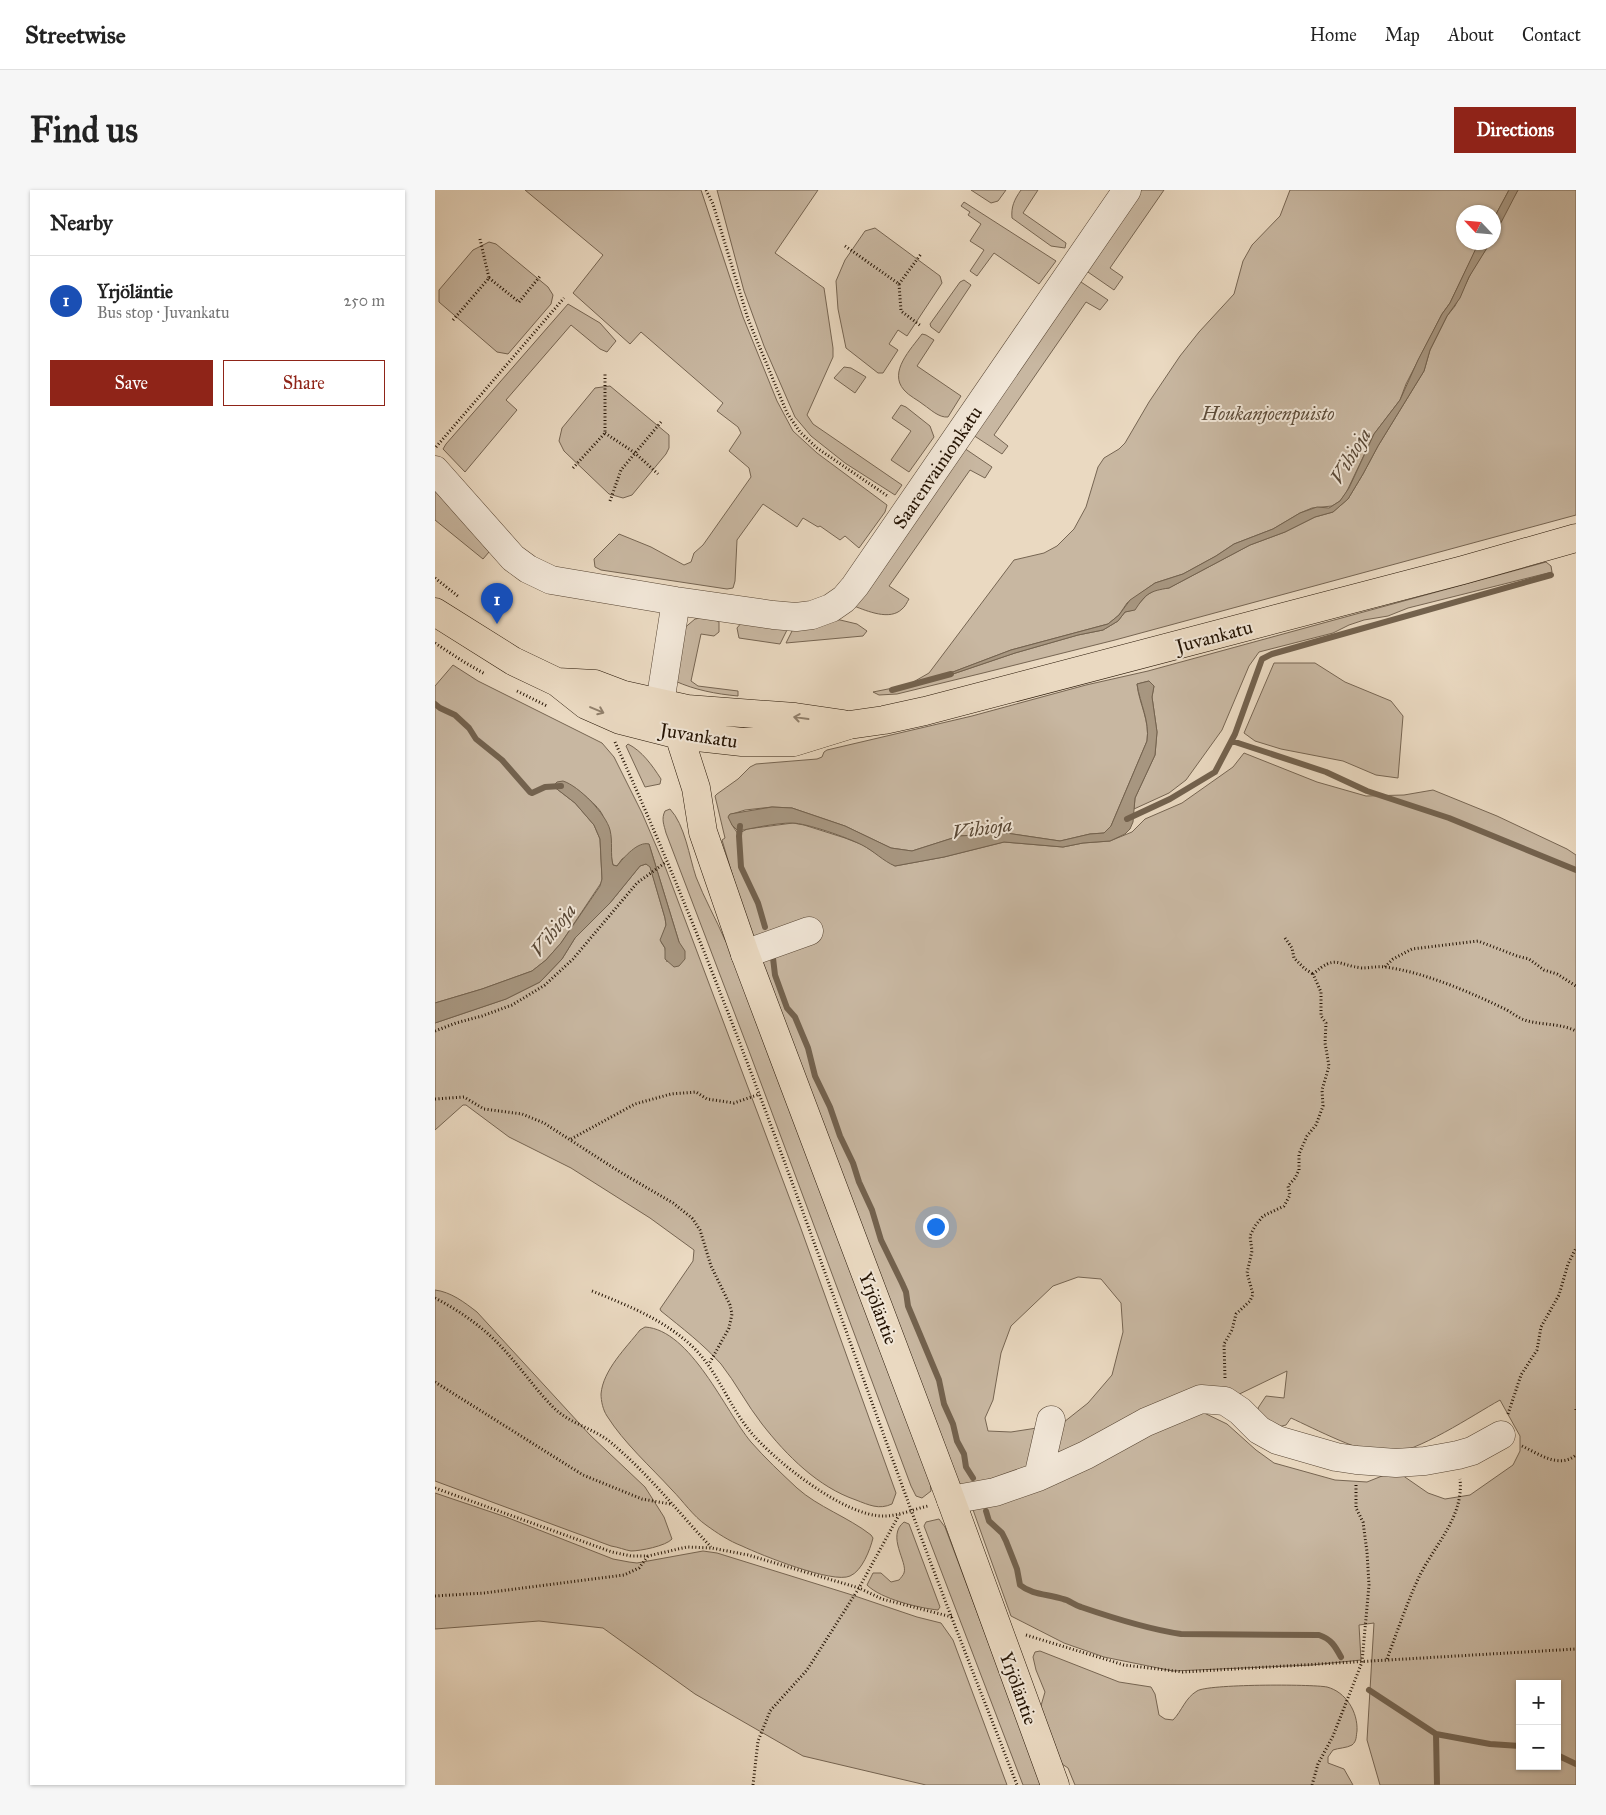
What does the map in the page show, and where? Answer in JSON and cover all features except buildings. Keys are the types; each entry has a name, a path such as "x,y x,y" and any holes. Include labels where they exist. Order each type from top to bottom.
{"main road":[{"name":"Juvankatu","path":"435,612 513,661 557,682 586,705 620,720 671,733 743,742 794,742 849,724 884,720 935,708 1576,538"},
{"name":"Juvankatu","path":"557,682 595,684 624,695 687,709 795,716 849,724"},
{"name":"Yrjöläntie","path":"660,703 671,733 679,792 703,832 745,954 951,1500 1055,1785"}],"street":[{"name":"Saarenvainionkatu","path":"438,462 513,558 549,589 676,601 796,617 812,615 831,608 844,599 855,586 1127,190"},
{"path":"660,703 676,601"},
{"path":"745,954 809,931"},
{"path":"951,1500 995,1492 1037,1478 1086,1455 1146,1422 1201,1399 1225,1401 1240,1411 1259,1430 1277,1440 1321,1453 1356,1460 1396,1463 1458,1455 1472,1451 1501,1435"},
{"path":"1037,1478 1051,1420"}],"path":[{"path":"706,190 713,204 748,319 787,413 800,432 817,448 907,510"},
{"path":"480,239 489,278 519,302 541,274"},
{"path":"845,246 899,284"},
{"path":"921,254 899,284 901,310 921,326"},
{"path":"453,320 489,278"},
{"path":"438,462 435,447 564,298"},
{"path":"573,468 605,433 605,372"},
{"path":"610,501 621,470 661,422"},
{"path":"605,433 635,453 658,474"},
{"path":"435,578 462,599"},
{"path":"620,720 614,739 760,1094 911,1510 1017,1785"},
{"path":"435,1031 456,1022 482,1016 512,1005 545,985 573,959 637,883 666,862"},
{"path":"1225,1401 1224,1344 1232,1330 1236,1314 1250,1302 1253,1294 1247,1273 1252,1250 1250,1236 1263,1216 1284,1206 1290,1195 1288,1186 1299,1170 1299,1154 1323,1106 1322,1090 1329,1066 1325,1043 1326,1023 1321,1016 1321,992 1313,974 1294,958 1292,948 1285,938"},
{"path":"1385,967 1393,959 1412,949 1478,941 1529,959 1544,970 1557,974 1576,986"},
{"path":"1313,974 1322,966 1335,961 1363,968 1385,967 1410,972 1457,988 1510,1012 1521,1019 1567,1027 1576,1031"},
{"path":"571,1139 635,1104 671,1094 696,1092 707,1099 734,1103 760,1094"},
{"path":"435,1099 463,1097 484,1108 522,1114 545,1123 620,1172 673,1203 697,1224 701,1230 711,1266 730,1305 732,1314 729,1328 709,1364"},
{"path":"1576,1248 1568,1264 1559,1295 1541,1327 1537,1350 1521,1375 1501,1435 1556,1462 1570,1460 1576,1455"},
{"path":"592,1291 632,1307 660,1322 693,1348 709,1364 727,1397 749,1430 783,1463 848,1507 883,1516 899,1515 951,1500"},
{"path":"435,1298 453,1308 491,1337 554,1408 564,1416 608,1440 629,1459 712,1548"},
{"path":"435,1382 583,1476 642,1499 671,1504"},
{"path":"1387,1659 1420,1576 1454,1516 1459,1501 1461,1483 1458,1455"},
{"path":"1312,1785 1318,1764 1333,1736 1362,1662 1368,1577 1363,1522 1356,1508 1356,1460"},
{"path":"435,1488 613,1552 631,1556 648,1556 687,1547 712,1548 748,1555 859,1588 882,1599 952,1617"},
{"path":"753,1785 757,1741 770,1711 807,1670 859,1588 899,1515"},
{"path":"435,1596 483,1593 624,1575 639,1568 648,1556"},
{"path":"997,1626 1124,1665 1183,1672 1576,1649"}],"green space":[{"path":"525,190 701,190 743,317 777,401 793,431 817,453 887,505 885,512 859,548 845,536 840,540 820,526 818,527 803,518 797,527 763,504 737,540 733,588 727,589 601,570 595,567 594,559 619,534 651,547 684,565 691,562 694,553 703,545 751,477 749,468 729,451 741,433 738,427 717,411 723,403 641,332 630,344 573,293 603,255"},
{"path":"717,190 818,190 775,253 824,288 833,357 807,415 813,424 902,485 895,495 845,463 811,436 795,417 764,346 744,291"},
{"path":"971,190 1006,190 998,201 991,203"},
{"path":"1021,190 1038,190 1023,213 1066,243 1065,248 1051,246 1012,218 1013,204"},
{"path":"1141,190 1164,190 1110,268 1123,277 1114,290 1085,270"},
{"name":"Houkanjoenpuisto","path":"1290,190 1509,190 1501,205 1456,205 1456,250 1476,250 1450,303 1442,314 1406,384 1400,400 1374,434 1346,493 1340,501 1332,506 1312,508 1300,513 1273,529 1234,544 1183,574 1155,583 1127,603 1119,615 1108,624 1011,650 944,677 1015,653 1103,630 1118,621 1125,612 1133,610 1147,595 1157,589 1169,588 1250,545 1285,532 1315,517 1333,512 1348,499 1424,371 1430,350 1472,271 1486,250 1501,250 1501,220 1518,190 1576,190 1576,515 1115,640 897,694 879,695 873,692 908,685 929,673 1014,560 1044,553 1057,546 1074,529 1086,507 1098,467 1104,458 1125,443 1149,402 1180,356 1234,294 1243,261 1252,245 1280,216"},
{"path":"964,202 1056,261 1039,284 994,253 977,276 970,271 984,250 970,241 981,224 968,215 970,212 961,206"},
{"path":"875,228 940,276 942,283 907,336 898,330 889,344 898,350 883,373 878,373 846,348 838,309 836,281 845,260 865,231"},
{"path":"489,242 496,244 548,287 553,295 551,304 508,354 497,352 439,302 439,290 473,250"},
{"path":"964,280 971,285 939,333 930,324 960,282"},
{"path":"1078,280 1108,300 1100,310 1086,302 994,435 1008,446 1002,454 973,435"},
{"path":"568,304 600,323 616,341 607,352 600,349 571,325 506,400 517,410 465,472 443,449 446,444"},
{"path":"922,334 934,340 917,366 961,396 948,417 941,416 932,411 906,392 900,383 900,368 903,361"},
{"path":"844,367 851,368 866,377 855,393 834,378"},
{"path":"610,386 669,435 669,448 666,454 632,495 623,498 609,494 564,451 559,441 562,428 595,388"},
{"path":"901,405 930,426 934,437 909,472 891,460 911,431 892,418"},
{"path":"964,448 992,467 985,478 970,470 889,586 909,599 905,606 897,613 885,615 854,606"},
{"path":"435,488 489,552 483,559 435,520"},
{"path":"1546,562 1551,566 1552,572 1408,608 1388,616 1364,620 1333,633 1259,652 1249,666 1222,730 1186,780 1169,793 1134,809 1135,798 1155,755 1157,732 1152,697 1154,686 1149,681 1137,684 1146,719 1147,741 1111,826 1104,833 1090,834 1060,841 1006,833 959,836 912,851 891,848 845,826 792,808 772,807 745,810 729,815 732,825 738,834 747,829 793,823 804,825 863,845 895,866 944,857 1004,842 1063,847 1110,841 1132,832 1145,819 1182,803 1233,767 1244,753 1317,782 1366,796 1404,795 1433,790 1497,816 1576,855 1576,1785 1380,1785 1367,1740 1374,1623 1359,1625 1361,1660 1312,1665 1173,1671 1104,1657 1064,1643 1011,1616 972,1507 1200,1411 1227,1424 1274,1463 1335,1480 1367,1482 1387,1474 1402,1475 1428,1493 1445,1499 1470,1495 1513,1465 1520,1451 1520,1436 1500,1400 1429,1440 1399,1452 1387,1454 1366,1450 1339,1440 1291,1418 1286,1425 1274,1428 1261,1421 1258,1408 1266,1396 1284,1398 1287,1371 1225,1401 1052,1456 1064,1422 1088,1403 1112,1375 1123,1332 1121,1303 1101,1279 1078,1277 1053,1286 1011,1326 1001,1353 993,1400 985,1418 988,1431 1011,1432 1037,1428 1035,1467 960,1487 752,941 722,840 725,838 715,796 756,764 817,759 822,757 827,750 972,716 1086,685 1148,671"},
{"path":"710,616 719,622 719,632 714,636 701,634 691,681 698,686 738,691 738,696 706,691 675,681 682,630 695,619"},
{"path":"836,619 857,624 867,631 863,636 786,643 793,629"},
{"path":"742,622 788,628 780,644 739,638 737,628"},
{"path":"1274,663 1315,663 1345,682 1391,701 1403,716 1398,778 1376,775 1343,761 1281,749 1255,741 1244,733"},
{"path":"453,665 478,681 602,743 614,757 642,813 666,869 800,1226 896,1493 892,1504 878,1507 856,1500 829,1487 804,1469 782,1448 762,1424 721,1364 700,1343 661,1311 660,1309 693,1261 694,1250 650,1218 571,1168 509,1137 466,1105 463,1105 435,1130 435,1023 506,999 540,982 562,959 575,938 610,903 640,866 646,864 650,866 665,918 666,925 661,942 665,948 667,962 679,942 649,844 622,859 617,866 613,865 602,814 590,800 576,789 559,782 553,786 575,803 594,825 600,839 601,883 561,943 546,960 532,971 435,1003 435,686"},
{"path":"628,744 638,750 650,764 661,779 660,784 645,787 626,746"},
{"path":"670,809 683,832 699,885 729,946 930,1481 931,1491 922,1498 916,1496 911,1486 666,833 663,817 665,811"},
{"path":"435,1290 452,1295 477,1312 590,1435 645,1487 664,1517 672,1539 669,1542 653,1548 629,1551 435,1481"},
{"path":"645,1327 662,1332 677,1342 692,1357 751,1442 797,1488 814,1501 871,1535 873,1538 868,1554 858,1570 850,1576 829,1576 765,1556 723,1537 697,1517 621,1436 603,1408 601,1394 606,1376 616,1360 640,1330"},
{"path":"435,1493 506,1517 613,1559 637,1563 703,1551 717,1553 941,1623 953,1640 1007,1785 926,1785 803,1756 695,1694 603,1628 539,1621 435,1629"},
{"path":"939,1519 945,1527 1042,1785 1023,1785 924,1526 926,1522"},
{"path":"904,1522 909,1524 940,1607 938,1610 891,1599 881,1595 867,1585 873,1573 881,1573 891,1582 899,1580 904,1573 897,1534"},
{"path":"1040,1651 1119,1682 1151,1687 1155,1694 1159,1715 1165,1719 1173,1720 1189,1697 1197,1691 1205,1689 1281,1685 1327,1687 1340,1693 1345,1698 1353,1710 1357,1724 1354,1743 1348,1747 1333,1750 1328,1757 1328,1763 1344,1769 1353,1785 1075,1785 1068,1768 1062,1764 1040,1709 1045,1692 1033,1657 1035,1652"}],"shaded area":[{"path":"1509,190 1518,190 1501,223 1501,205"},
{"path":"1475,250 1486,250 1469,277 1460,298 1447,316 1430,350 1424,371 1348,499 1333,512 1315,517 1285,532 1250,545 1169,588 1157,590 1149,594 1135,610 1125,612 1118,621 1103,630 1015,653 944,677 1011,650 1108,624 1119,615 1130,600 1155,583 1183,574 1234,544 1273,529 1300,513 1317,507 1329,508 1340,501 1349,488 1374,434 1400,400 1418,360 1442,314 1450,303"},
{"path":"1149,681 1154,686 1152,697 1157,732 1155,755 1135,798 1133,822 1130,829 1125,834 1110,841 1063,847 1004,842 944,857 895,866 862,845 817,828 786,823 738,831 728,817 730,814 772,807 792,808 845,826 891,848 912,851 959,836 1006,833 1060,841 1090,834 1104,833 1111,826 1147,741 1146,719 1137,684"},
{"path":"563,781 584,794 603,816 610,830 613,865 617,866 636,847 649,844 679,942 685,951 685,959 679,966 674,967 665,959 665,948 660,940 666,925 665,918 650,867 646,864 640,866 610,903 575,938 562,959 540,982 506,999 435,1023 435,1003 532,971 546,960 561,943 600,886 602,879 600,839 594,825 575,803 553,786 557,782"}],"waterway":[{"path":"1127,819 1170,799 1215,772 1235,734 1262,659 1272,654 1551,575"},
{"path":"892,690 951,674"},
{"path":"435,704 455,715 469,728 476,739 502,760 530,792 532,793 545,787 561,786"},
{"path":"1232,741 1326,772 1367,791 1449,818 1576,870"},
{"path":"740,826 741,867 758,903 765,927"},
{"path":"773,958 775,975 787,1008 795,1017 808,1048 815,1076 830,1107 840,1136 872,1210 881,1240 906,1292 908,1306 939,1380 944,1404 953,1424 957,1441 964,1454 966,1467 973,1478"},
{"path":"986,1511 989,1521 1002,1533 1006,1541 1017,1569 1020,1585 1030,1591 1065,1600 1130,1623 1181,1634 1319,1635 1332,1643 1341,1657"},
{"path":"1369,1690 1436,1734 1490,1744 1516,1746"},
{"path":"1436,1734 1437,1785"},
{"path":"1561,1757 1576,1764"}],"place":[{"name":"Yrjöläntie","path":"497,624"}],"water label":[{"name":"Vihioja","path":"1350,456"},
{"name":"Vihioja","path":"982,828"},
{"name":"Vihioja","path":"553,930"}]}
